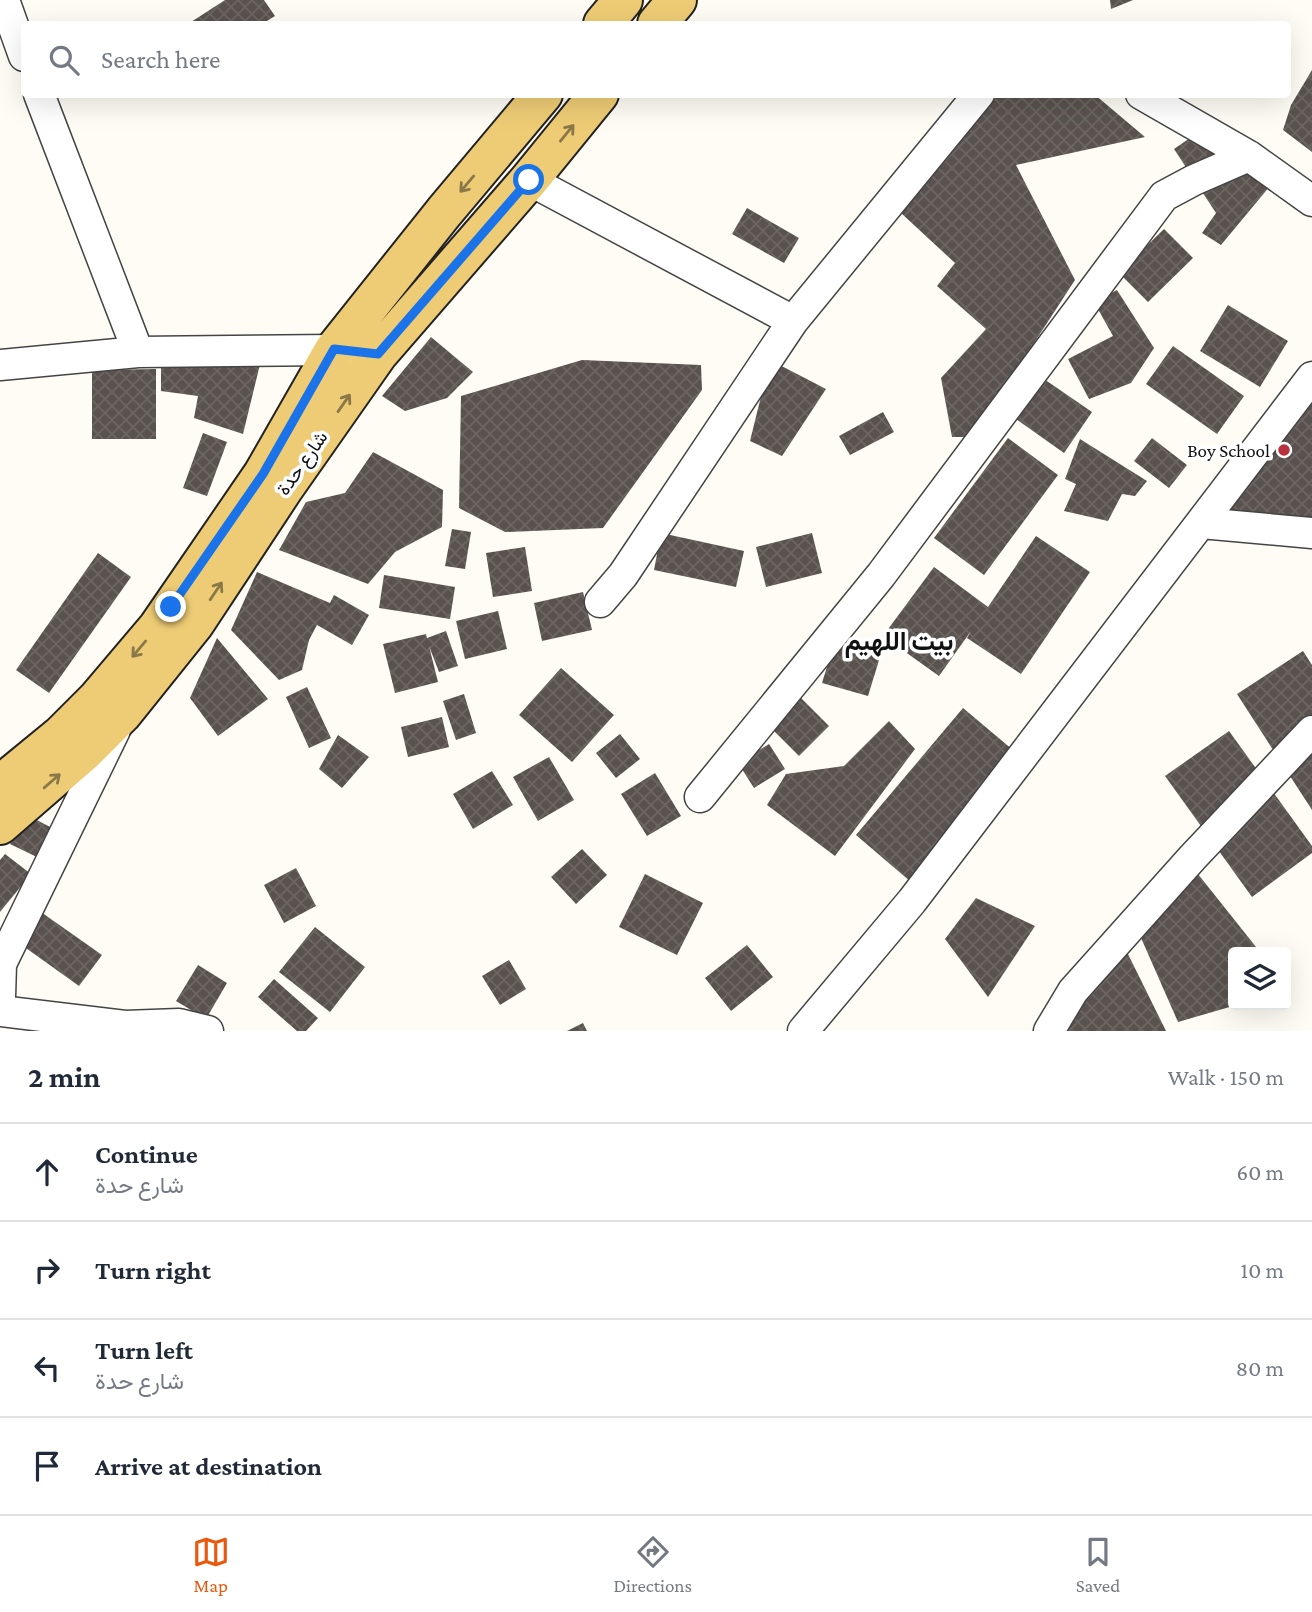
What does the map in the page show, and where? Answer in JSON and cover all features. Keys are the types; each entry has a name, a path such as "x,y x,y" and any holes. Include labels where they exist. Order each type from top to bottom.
{"main road":[{"path":"606,21 623,0"},
{"path":"660,21 677,0"},
{"name":"شارع حدة","path":"0,785 122,715 183,615 334,349 540,98"},
{"name":"شارع حدة","path":"0,825 73,744 97,699 158,626 183,615 284,488 378,354 529,180 596,98"},
{"path":"495,152 529,180"}],"street":[{"path":"4,0 21,47"},
{"path":"41,98 138,352"},
{"path":"600,602 623,575 793,321 976,98"},
{"path":"1148,98 1249,156 1312,201"},
{"path":"700,797 881,575 1164,196 1249,156"},
{"path":"529,180 793,321"},
{"path":"0,365 138,352 334,349 378,354"},
{"path":"803,1031 912,901 1312,377"},
{"path":"1202,523 1312,533"},
{"path":"0,997 1,964 122,715"},
{"path":"1048,1031 1073,991 1312,731"},
{"path":"3,1031 0,1013 125,1026 179,1024 208,1031"}],"building":[{"path":"225,0 264,0 275,16 267,21 193,21"},
{"path":"1110,0 1133,0 1111,9"},
{"path":"1312,70 1312,152 1283,130 1291,105"},
{"path":"995,98 1099,98 1145,137 1016,165 1075,280 973,437 952,437 941,378 986,329 937,286 955,263 901,213"},
{"path":"1203,129 1270,186 1221,245 1202,233 1216,213 1174,149"},
{"path":"747,208 799,238 784,263 732,234"},
{"path":"1164,229 1193,258 1148,302 1119,273"},
{"path":"1117,290 1154,348 1131,383 1089,399 1068,359 1113,336 1094,302"},
{"path":"1228,305 1288,341 1260,387 1200,351"},
{"path":"431,337 473,372 447,398 405,411 382,396"},
{"path":"1173,346 1244,396 1217,434 1146,384"},
{"path":"263,352 243,434 194,418 198,396 161,391 161,355"},
{"path":"582,360 701,365 702,390 603,528 505,532 459,508 461,396"},
{"path":"770,360 826,389 782,456 750,441"},
{"path":"156,369 156,439 92,439 92,370"},
{"name":"Boy School","path":"1312,377 1312,533 1201,523"},
{"path":"1044,379 1092,412 1064,453 1016,419"},
{"path":"883,412 894,432 850,455 839,436"},
{"path":"203,433 227,442 207,496 183,488"},
{"path":"1008,438 1058,475 984,575 934,538"},
{"path":"1152,438 1187,465 1169,488 1134,461"},
{"path":"1080,439 1147,481 1135,496 1122,494 1108,521 1064,511 1076,484 1065,479"},
{"path":"373,452 443,490 442,527 395,552 368,584 279,550 306,502 345,493"},
{"path":"452,529 471,532 465,569 445,566"},
{"path":"661,533 744,551 736,587 654,570"},
{"path":"812,533 822,573 766,587 756,547"},
{"path":"1036,536 1090,572 1021,674 967,638 971,631 939,676 883,636 934,567 988,607"},
{"path":"525,547 532,591 493,597 486,553"},
{"path":"98,553 131,577 49,693 16,670"},
{"path":"257,572 330,603 334,595 369,615 352,645 317,625 309,640 302,670 279,680 231,630"},
{"path":"384,575 455,587 450,619 379,608"},
{"path":"583,592 592,630 542,641 534,603"},
{"path":"498,611 507,649 465,659 456,621"},
{"path":"446,631 458,666 439,672 429,646 438,682 395,693 383,644 426,634 427,638"},
{"path":"217,638 268,699 218,736 190,698"},
{"path":"834,644 880,657 868,696 822,683"},
{"path":"1303,651 1312,665 1312,810 1237,694"},
{"path":"561,668 614,715 572,762 519,715"},
{"path":"307,687 331,738 309,748 286,697"},
{"path":"795,692 829,726 799,756 765,722"},
{"path":"464,694 476,733 456,740 443,701"},
{"path":"963,708 1033,767 925,894 856,835"},
{"path":"442,717 449,747 408,757 401,727"},
{"path":"889,721 915,749 835,856 767,805 786,774 844,766"},
{"path":"1229,731 1312,846 1312,853 1252,897 1165,776"},
{"path":"620,734 640,759 616,778 596,753"},
{"path":"338,735 369,757 342,788 319,769"},
{"path":"769,744 785,769 754,788 738,763"},
{"path":"549,757 574,800 538,821 513,777"},
{"path":"492,771 513,805 473,829 453,794"},
{"path":"655,773 681,816 647,836 621,794"},
{"path":"25,814 58,831 43,860 10,844"},
{"path":"582,849 607,875 576,904 551,877"},
{"path":"5,854 31,874 0,912 0,860"},
{"path":"296,868 316,906 284,923 264,885"},
{"path":"1194,869 1256,947 1228,947 1228,1007 1178,1022 1138,931"},
{"path":"645,874 703,903 677,955 619,927"},
{"path":"976,898 1035,926 988,997 945,939"},
{"path":"41,912 102,955 79,986 19,943"},
{"path":"315,927 365,967 330,1012 279,972"},
{"path":"747,945 773,977 731,1011 705,978"},
{"path":"1126,950 1166,1031 1058,1031"},
{"path":"509,960 526,989 500,1005 482,976"},
{"path":"198,965 227,983 206,1019 176,1001"},
{"path":"274,979 318,1018 306,1031 297,1031 258,997"},
{"path":"583,1023 587,1031 567,1031"}],"place":[{"name":"Boy School","path":"1284,450"}],"district":[{"name":"بيت اللهيم","path":"899,641"}],"route":[{"path":"171,607 263,474 334,349 378,354 529,180"}]}
